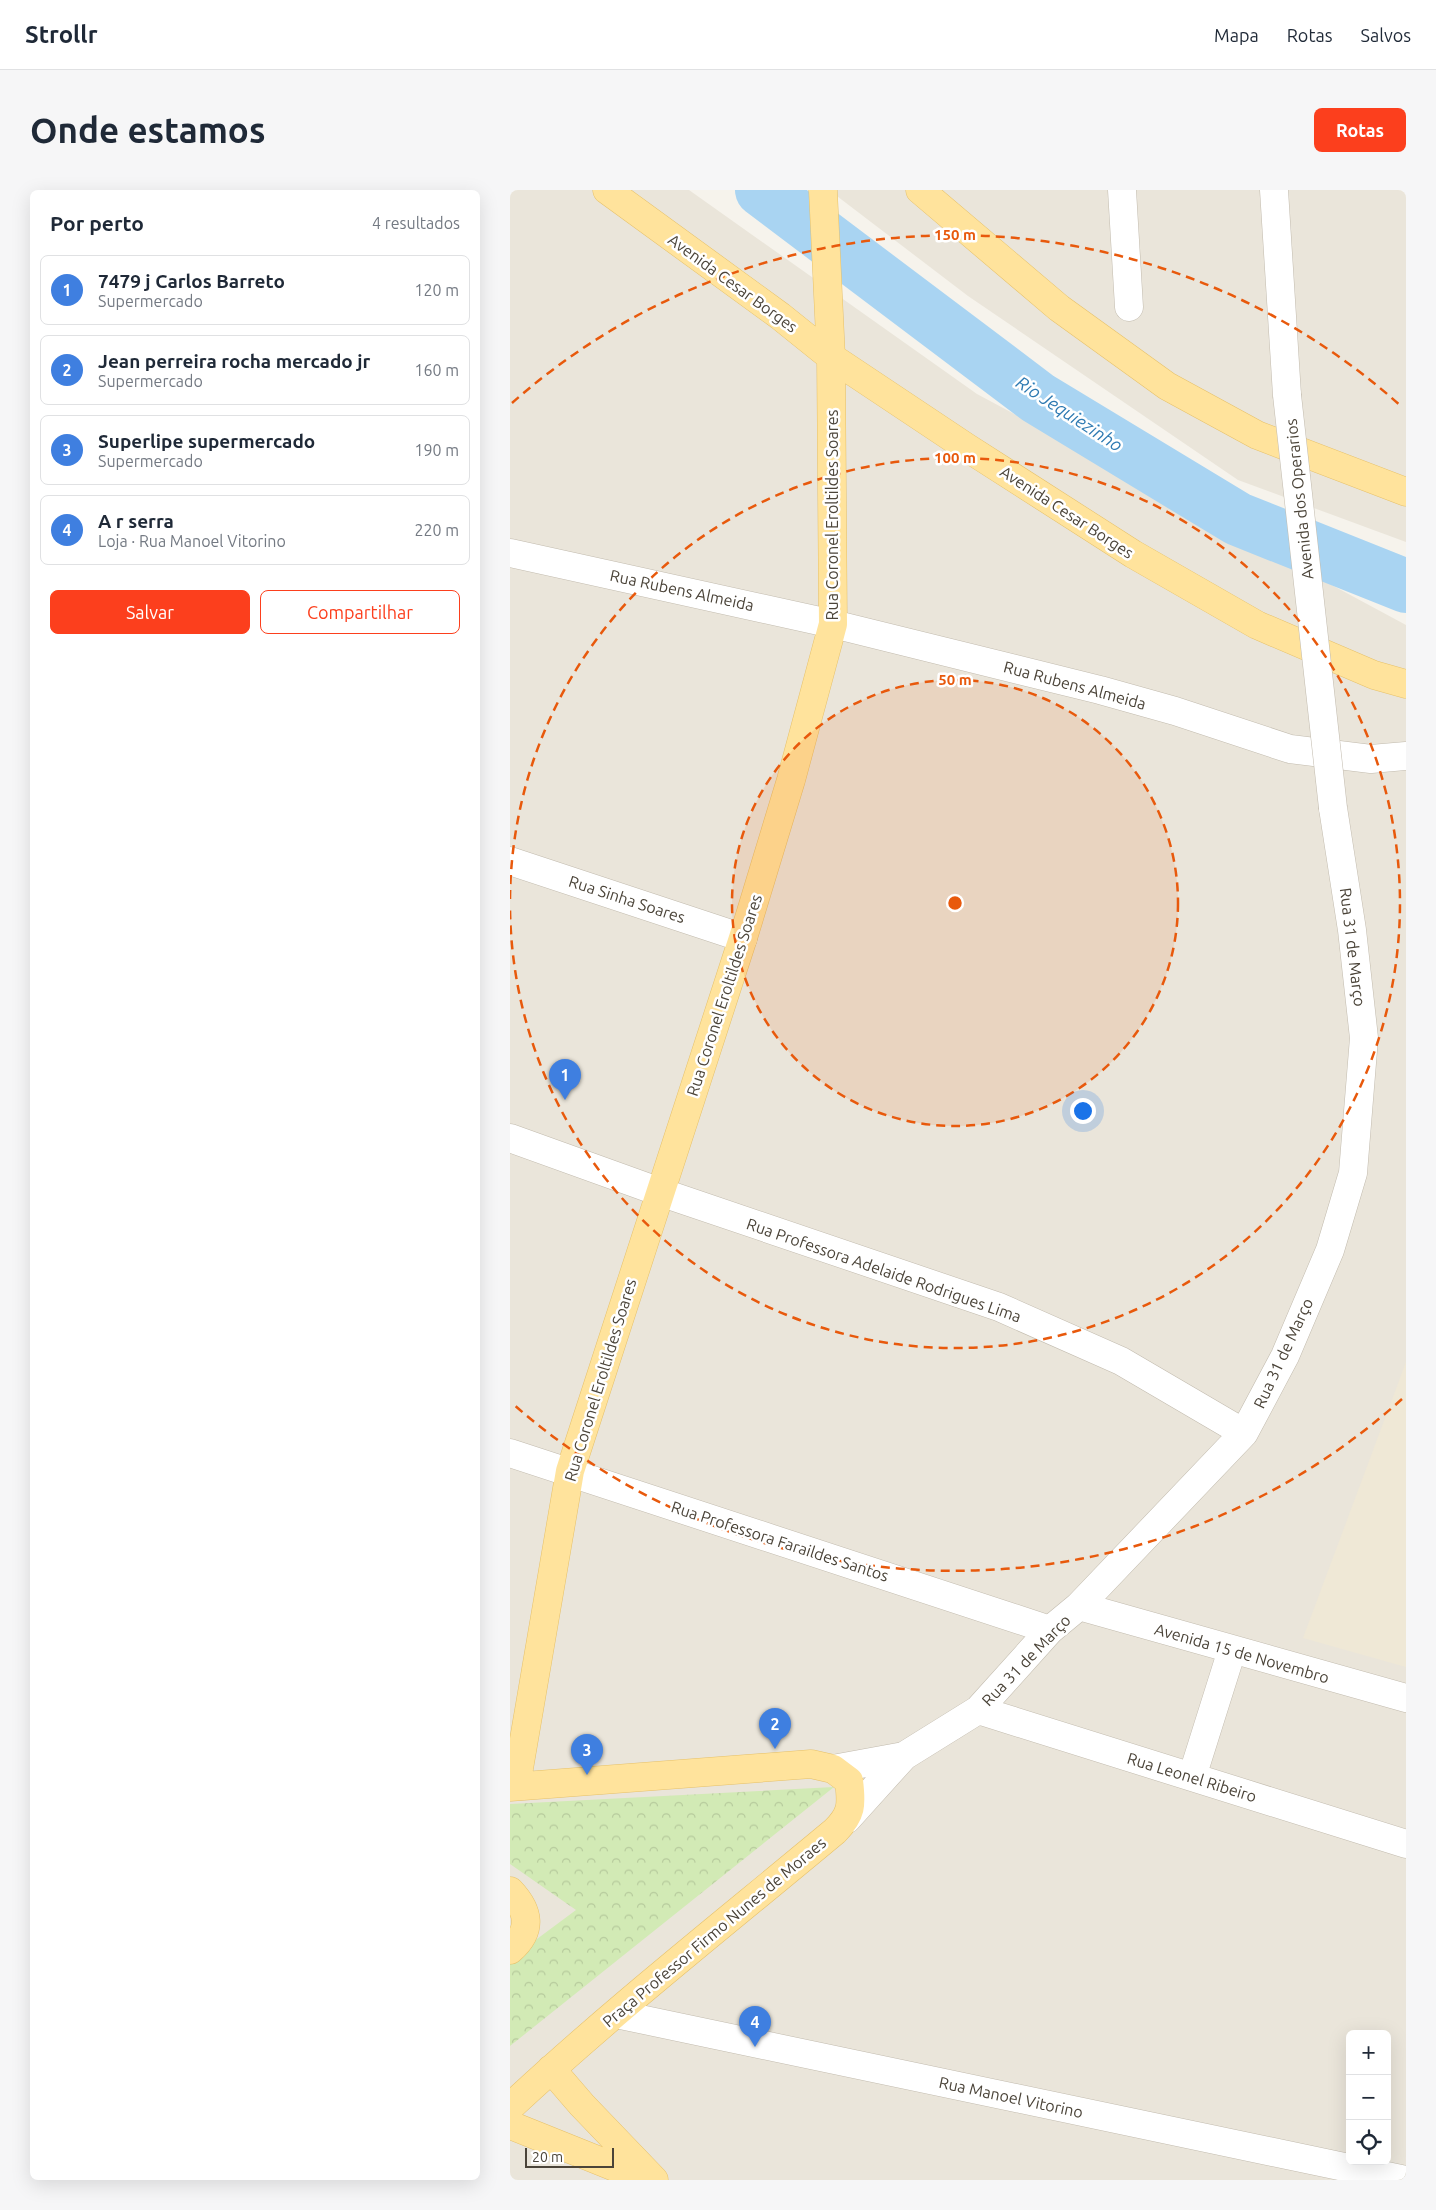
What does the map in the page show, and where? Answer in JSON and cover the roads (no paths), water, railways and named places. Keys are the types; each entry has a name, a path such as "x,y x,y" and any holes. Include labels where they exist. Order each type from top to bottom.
{"main road":[{"name":"Avenida Cesar Borges","path":"607,190 780,316 831,357 966,447 1133,554 1257,625 1374,675 1406,684"},
{"name":"Rua Coronel Eroltildes Soares","path":"513,1787 570,1471 743,938 791,780 833,624 831,357 823,190"},
{"path":"920,190 1059,308 1167,386 1258,435 1406,492"},
{"path":"513,1787 811,1764 841,1775 852,1801 847,1819"},
{"name":"Praça Professor Firmo Nunes de Moraes","path":"510,2107 551,2069 847,1819"},
{"path":"510,1891 520,1902 526,1915 525,1928 520,1942 510,1950"},
{"path":"551,2069 582,2105 654,2180"},
{"path":"510,2125 647,2180"}],"street":[{"path":"1122,190 1129,307"},
{"name":"Avenida dos Operarios","path":"1274,190 1287,394 1333,808"},
{"name":"Rua Rubens Almeida","path":"510,553 833,624 1100,690 1175,711 1290,749 1371,759 1406,756"},
{"name":"Rua 31 de Março","path":"904,1756 978,1710 1050,1630 1079,1606 1244,1433 1285,1356 1322,1268 1353,1173 1364,1038 1352,930 1333,808"},
{"name":"Rua Sinha Soares","path":"510,860 743,938"},
{"name":"Rua Professora Adelaide Rodrigues Lima","path":"510,1138 660,1192 999,1307 1121,1361 1244,1433"},
{"name":"Rua Professora Faraildes Santos","path":"510,1453 570,1471 1050,1630"},
{"name":"Avenida 15 de Novembro","path":"1079,1606 1406,1698"},
{"path":"1192,1777 1232,1650"},
{"name":"Rua Leonel Ribeiro","path":"978,1710 1406,1844"},
{"path":"841,1775 904,1756"},
{"path":"847,1819 904,1756"},
{"name":"Rua Manoel Vitorino","path":"616,2014 1406,2180"}],"waterway":[{"name":"Rio Jequiezinho","path":"762,190 1038,398 1238,519 1406,586"}],"place":[{"name":"7479 j Carlos Barreto","path":"565,1100"},
{"name":"Jean perreira rocha mercado jr","path":"775,1749"},
{"name":"Superlipe supermercado","path":"587,1775"},
{"name":"A r serra","path":"755,2047"}]}
